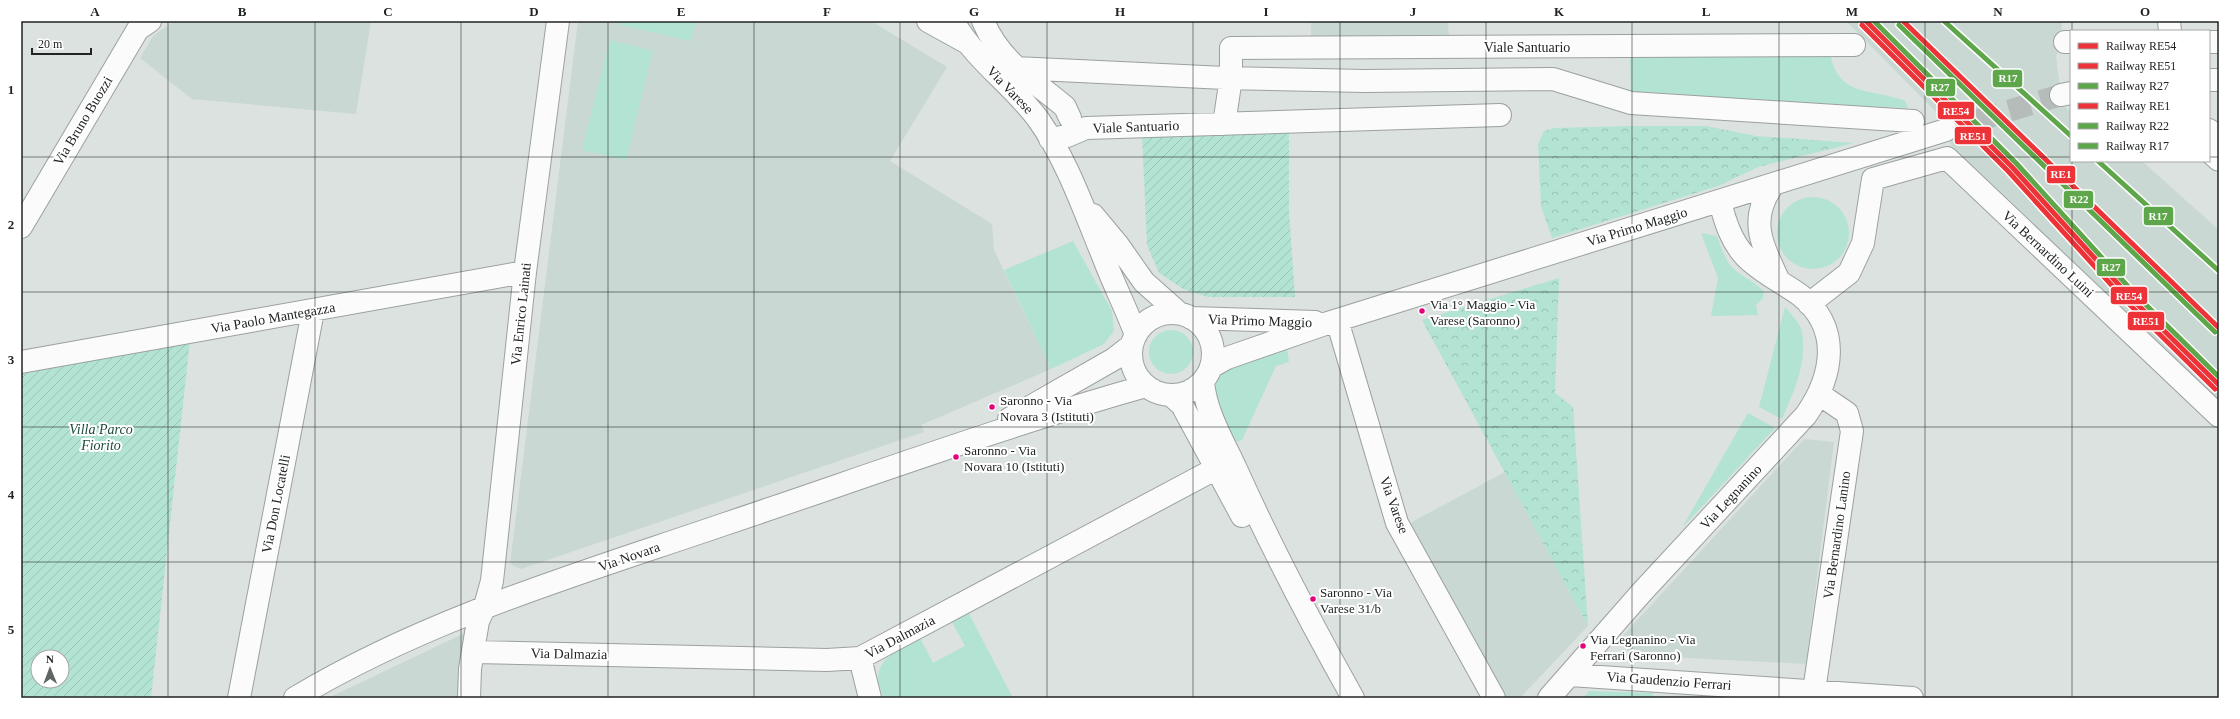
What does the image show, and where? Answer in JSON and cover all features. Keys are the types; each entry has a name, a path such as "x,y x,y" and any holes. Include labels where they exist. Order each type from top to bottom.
{"street":[{"name":"Via Bruno Buozzi","path":"21,227 138,29 150,21"},
{"name":"Via Enrico Lainati","path":"469,698 478,621 485,606 492,581 525,272 558,21"},
{"path":"928,21 966,42"},
{"name":"Via Varese","path":"953,21 966,42 980,59 1026,103 1050,139 1084,205 1104,258 1122,296 1134,340"},
{"path":"983,21 993,42 1014,69 1065,107 1070,118"},
{"name":"Viale Santuario","path":"1224,124 1231,78 1231,48 1854,45"},
{"path":"1014,69 1231,78 1365,81 1553,79 1631,104 1913,120"},
{"name":"Viale Santuario","path":"1050,139 1067,136 1086,128 1500,115"},
{"name":"Via Primo Maggio","path":"1207,374 1227,358 1333,321 1720,202 1946,130"},
{"path":"2210,131 2219,137"},
{"path":"2210,152 2219,160"},
{"name":"Via Bernardino Luini","path":"1809,304 1849,273 1863,243 1873,179 1947,158 2219,416"},
{"name":"Via Legnanino","path":"1773,185 1761,205 1759,227 1760,240 1778,280"},
{"name":"Via Legnanino","path":"1549,698 1642,592 1775,450 1806,415 1819,394 1828,364 1829,344 1825,327 1809,304 1746,257 1740,250 1731,236 1720,202"},
{"name":"Via Varese","path":"1084,205 1118,245 1144,282 1186,316"},
{"name":"Via Paolo Mantegazza","path":"21,362 525,272"},
{"name":"Via Don Locatelli","path":"239,698 313,311"},
{"path":"1207,374 1194,389 1183,394 1172,396 1162,394 1146,386 1133,368 1131,357 1134,340 1142,326 1155,317 1170,313 1186,316 1201,325 1212,344 1213,356 1207,374 1207,403 1249,499 1302,606 1353,698"},
{"name":"Via Primo Maggio","path":"1186,316 1333,321"},
{"name":"Via Varese","path":"1333,321 1397,523 1494,698"},
{"name":"Via Novara","path":"972,440 1114,358 1134,340"},
{"name":"Via Novara","path":"295,698 395,646 485,606 972,440 1146,386"},
{"name":"Via Bernardino Lanino","path":"1814,691 1852,431 1847,413 1819,394"},
{"path":"1172,396 1182,406 1217,468 1336,698"},
{"name":"Via Dalmazia","path":"474,652 800,660 860,658 1217,468"},
{"path":"860,658 870,698"},
{"name":"Via Gaudenzio Ferrari","path":"1570,675 1912,698"}],"shaded area":[{"path":"174,21 371,21 356,114 192,99 140,58 153,36"},
{"path":"578,21 871,21 947,67 890,161 992,224 994,250 1051,369 921,425 924,432 521,569 510,564"},
{"path":"1311,21 1448,21 1449,38 1311,38"},
{"path":"1846,21 2062,21 2061,46 2056,56 2062,105 2070,111 2070,162 2143,162 2219,230 2219,410 1953,149 1942,118"},
{"path":"1804,439 1834,442 1806,664 1631,655 1620,639"},
{"path":"1505,472 1588,626 1520,698 1503,698 1419,545 1410,523"},
{"path":"467,632 461,698 328,698"}],"green space":[{"path":"621,21 696,21 691,41 620,25"},
{"path":"610,40 653,51 626,160 582,150"},
{"path":"1830,52 1834,67 1840,77 1848,84 1858,89 1905,101 1908,108 1631,95 1630,55"},
{"path":"1706,126 1756,136 1854,143 1758,167 1718,186 1552,238 1541,206 1538,144 1544,131 1554,128"},
{"path":"1289,133 1289,211 1295,297 1208,297 1183,289 1159,273 1147,245 1142,134"},
{"path":"1806,197 1820,197 1839,207 1849,226 1849,240 1839,259 1820,269 1806,269 1787,259 1777,240 1777,226 1787,207"},
{"path":"1701,233 1717,236 1724,255 1730,265 1756,284 1764,292 1763,298 1756,305 1758,315 1711,316 1718,278"},
{"path":"1073,241 1112,311 1114,331 1104,344 1051,369 1004,270"},
{"path":"1559,278 1555,393 1573,407 1588,626 1422,320"},
{"path":"1785,307 1800,326 1803,341 1803,352 1799,375 1782,419 1759,407"},
{"path":"1167,330 1175,330 1180,331 1187,336 1192,343 1192,361 1187,368 1180,373 1167,374 1159,371 1152,364 1149,356 1149,348 1152,340 1159,333"},
{"name":"Villa Parco Fiorito","path":"190,340 151,698 21,698 21,371"},
{"path":"1287,348 1289,362 1276,366 1242,440 1235,442 1217,403 1215,390 1217,379 1224,368"},
{"path":"1748,413 1775,428 1682,528"},
{"path":"967,610 1013,698 883,698 878,680 879,672 882,665 892,653 919,636 933,663 965,646 951,620"},
{"path":"1589,691 1653,693 1652,698 1583,698"}],"tunnel":[{"path":"1946,130 2061,95"}],"rail line":[{"name":"RE54","path":"1866,21 2012,167 2130,297 2219,385"},
{"name":"R27","path":"1874,21 2016,163 2134,293 2219,377"},
{"name":"RE1","path":"1903,21 2219,328"},
{"name":"R17","path":"1944,21 2070,135"},
{"name":"RE51","path":"1862,25 2008,171 2126,301 2215,389"},
{"name":"R22","path":"1899,25 2215,332"},
{"name":"R17","path":"2099,162 2219,271"}],"place":[{"name":"Via 1° Maggio - Via Varese (Saronno)","path":"1422,311"},
{"name":"Saronno - Via Novara 3 (Istituti)","path":"992,407"},
{"name":"Saronno - Via Novara 10 (Istituti)","path":"956,457"},
{"name":"Saronno - Via Varese 31/b","path":"1313,599"},
{"name":"Via Legnanino - Via Ferrari (Saronno)","path":"1583,646"}]}
